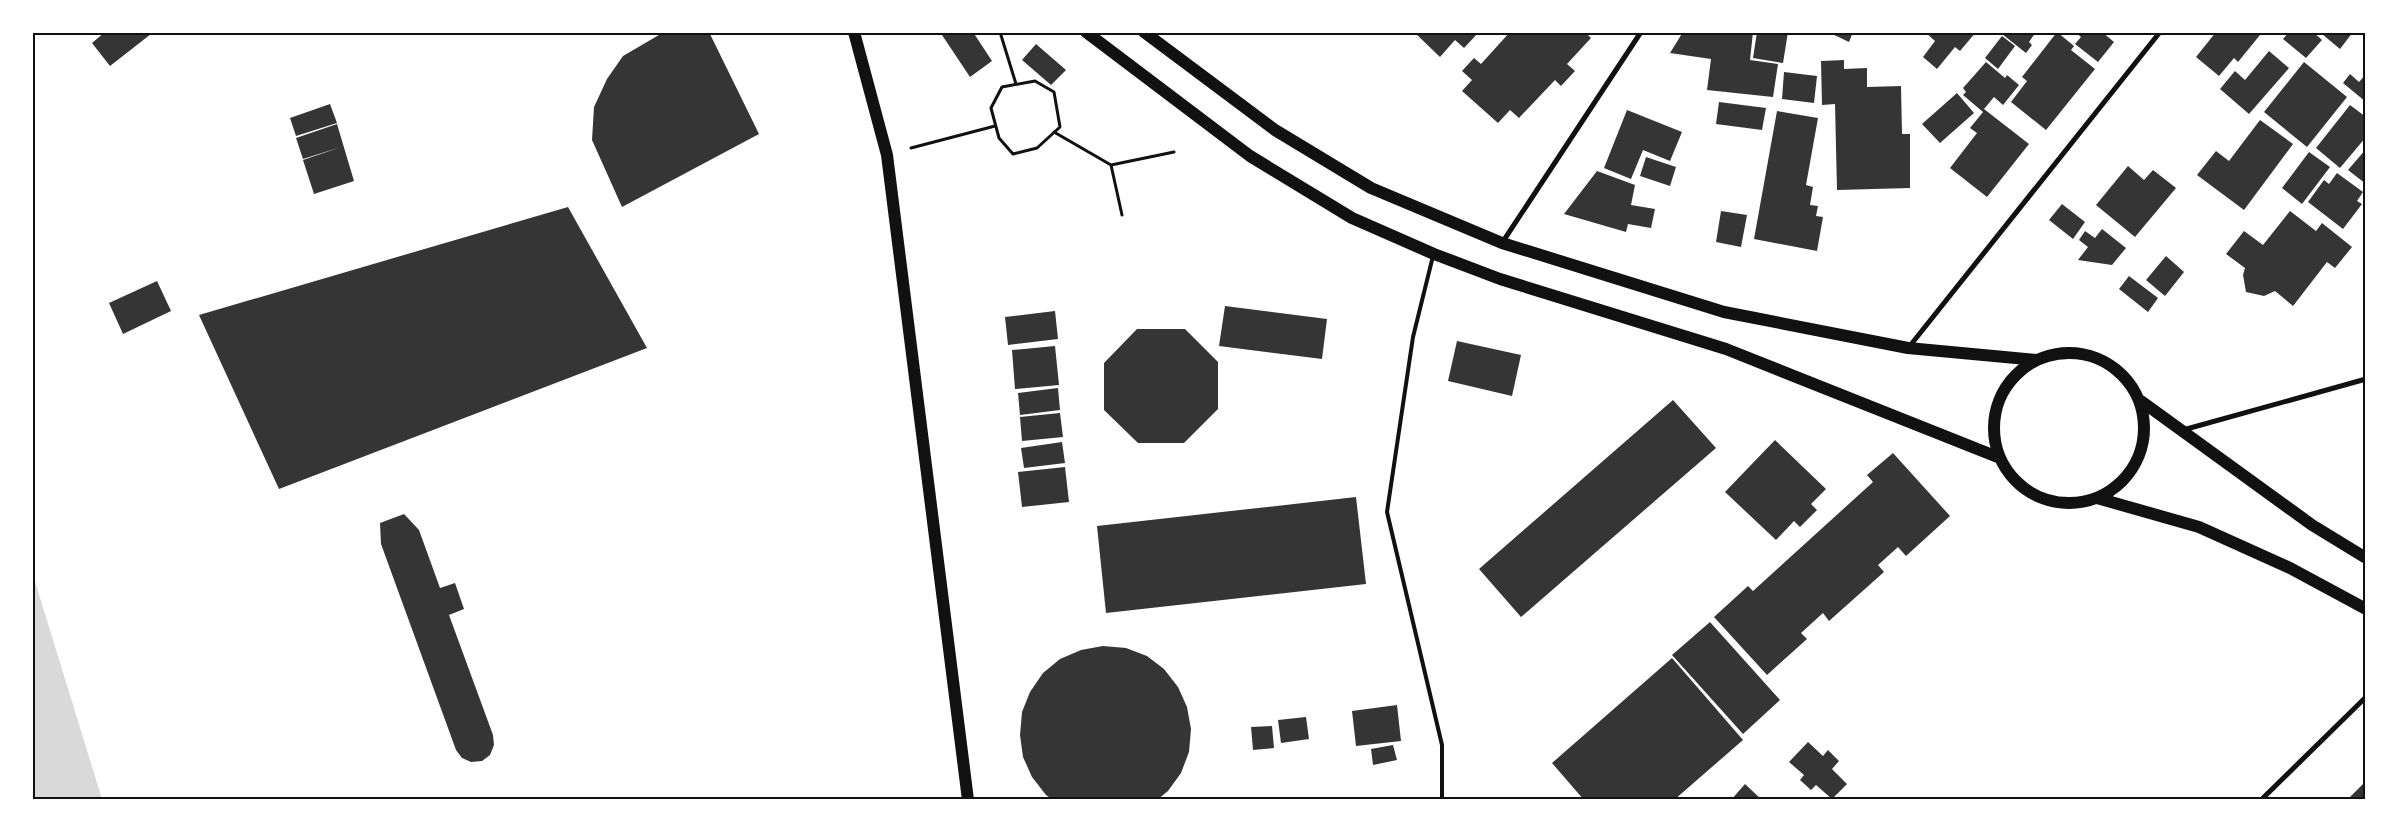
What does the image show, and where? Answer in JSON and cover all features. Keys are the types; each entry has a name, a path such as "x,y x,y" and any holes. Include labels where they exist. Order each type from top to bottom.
{"main road":[{"path":"854,32 887,155 968,800"},
{"path":"1086,32 1250,156 1352,218 1434,254 1500,279 1726,349 2000,458"},
{"path":"1144,32 1275,130 1371,188 1502,243 1724,312 1908,348 2036,360"},
{"path":"2060,352 2086,353 2109,363 2128,379 2141,401 2145,424 2143,447 2140,455 2133,469 2117,487 2097,498 2074,504 2051,502 2030,493 2012,478 2000,458 1994,436 1995,413 2003,392 2012,380 2036,360 2060,352"},
{"path":"2141,401 2179,431 2312,525 2366,558"},
{"path":"2097,498 2199,527 2290,568 2366,609"}],"street":[{"path":"1502,243 1641,32"},
{"path":"1908,348 2158,34 2151,32"},
{"path":"2179,431 2366,379"},
{"path":"2261,800 2366,697"}],"lane":[{"path":"1434,254 1413,337 1388,512 1442,746 1442,800"}],"path":[{"path":"1000,32 1016,84"},
{"path":"1035,81 1054,92 1060,127 1037,148 1013,154 999,138 991,108 1002,87 1016,84 1035,81"},
{"path":"887,155 995,126"},
{"path":"1054,132 1111,165 1174,152"},
{"path":"1111,165 1122,215"}],"shaded area":[{"path":"33,575 102,799 33,799"}],"building":[{"path":"105,32 150,32 151,34 110,66 92,43"},
{"path":"664,32 709,32 759,134 622,207 592,140 594,107 607,79 623,56"},
{"path":"940,32 973,32 992,61 970,77"},
{"path":"1414,32 1479,32 1464,48 1455,40 1440,57"},
{"path":"1510,32 1585,32 1591,38 1567,64 1575,71 1561,86 1555,80 1519,118 1510,110 1498,123 1462,91 1472,80 1462,71 1474,58 1481,64"},
{"path":"1683,32 1753,32 1750,60 1778,64 1773,97 1707,90 1711,59 1670,53"},
{"path":"1757,32 1788,32 1783,63 1753,58"},
{"path":"1828,32 1853,32 1849,42"},
{"path":"1925,32 1976,32 1960,51 1955,47 1937,69 1923,57 1935,41"},
{"path":"2004,32 2036,32 2029,42 2032,45 2026,53 2002,34"},
{"path":"2057,32 2074,46 2071,50 2095,69 2046,130 2011,102 2027,81 2022,77"},
{"path":"2075,32 2102,32 2114,42 2098,62 2075,44 2081,37"},
{"path":"2216,32 2258,32 2260,35 2238,62 2234,58 2219,76 2196,57"},
{"path":"2289,32 2313,32 2322,40 2306,58 2283,39"},
{"path":"2323,32 2353,32 2340,49 2322,34"},
{"path":"2002,36 2015,46 1998,69 1985,58"},
{"path":"1036,44 1066,70 1051,85 1022,60"},
{"path":"2269,51 2289,68 2249,114 2220,89 2235,71 2245,80"},
{"path":"1844,60 1844,69 1867,68 1867,87 1901,86 1902,134 1910,134 1910,188 1837,190 1835,104 1822,105 1821,61"},
{"path":"1986,62 2005,78 2007,75 2019,85 2003,105 1994,97 1984,109 2029,144 1987,197 1950,168 1977,133 1970,128 1983,112 1963,95 1966,92 1963,88"},
{"path":"2304,62 2347,97 2307,147 2264,112"},
{"path":"1784,72 1817,76 1814,103 1782,99"},
{"path":"2350,74 2359,82 2366,74 2366,102 2343,83"},
{"path":"1957,93 1974,113 1940,143 1922,124"},
{"path":"1719,102 1766,108 1762,130 1716,124"},
{"path":"330,104 337,123 296,136 290,118"},
{"path":"2350,105 2366,117 2366,137 2340,168 2316,148"},
{"path":"1627,110 1682,132 1670,161 1643,150 1631,179 1604,168"},
{"path":"1777,111 1818,118 1806,185 1813,187 1810,205 1818,206 1816,216 1823,217 1817,251 1754,239"},
{"path":"2260,120 2293,144 2244,210 2197,175 2216,151 2229,161"},
{"path":"337,124 354,181 314,194 303,160 341,147 303,159 296,138"},
{"path":"2366,149 2366,184 2348,170"},
{"path":"2309,152 2330,167 2302,204 2282,188"},
{"path":"1646,157 1676,167 1670,186 1640,176"},
{"path":"2128,166 2144,180 2153,170 2176,188 2135,237 2096,205"},
{"path":"1597,171 1635,185 1631,205 1655,209 1651,228 1628,224 1626,232 1564,214"},
{"path":"2337,173 2363,192 2357,201 2362,204 2343,229 2308,202 2324,180 2329,184"},
{"path":"2062,204 2085,222 2073,239 2049,220"},
{"path":"568,207 647,348 279,489 199,315"},
{"path":"1721,211 1747,215 1741,247 1716,242"},
{"path":"2290,211 2316,231 2322,223 2352,247 2335,268 2327,262 2293,306 2275,291 2264,296 2246,292 2243,275 2245,268 2226,254 2244,231 2263,245"},
{"path":"2102,229 2126,248 2112,265 2078,260 2088,247 2079,240 2085,231 2095,238"},
{"path":"2166,256 2184,272 2165,296 2146,280"},
{"path":"2129,276 2158,298 2148,312 2119,289"},
{"path":"157,281 171,311 123,334 109,303"},
{"path":"1225,306 1327,319 1322,359 1219,346"},
{"path":"1055,311 1058,339 1008,345 1005,317"},
{"path":"1137,329 1185,329 1218,362 1218,409 1184,443 1138,443 1104,410 1104,363"},
{"path":"1457,341 1521,355 1512,396 1448,381"},
{"path":"1055,346 1059,385 1015,389 1012,350"},
{"path":"1058,388 1060,410 1020,415 1018,393"},
{"path":"1673,400 1716,448 1521,617 1479,569"},
{"path":"1060,413 1063,437 1022,441 1020,417"},
{"path":"1775,440 1826,489 1811,504 1817,510 1800,527 1794,521 1776,540 1725,492"},
{"path":"1062,442 1065,463 1024,468 1021,448"},
{"path":"1893,453 1950,516 1906,556 1898,547 1878,565 1884,572 1829,621 1823,613 1801,633 1807,639 1767,675 1714,617 1748,586 1753,591 1873,482 1867,475"},
{"path":"1065,467 1069,502 1022,507 1018,472"},
{"path":"1356,497 1366,584 1106,613 1097,526"},
{"path":"404,514 419,530 440,588 455,583 464,609 449,615 493,735 494,745 490,755 482,761 471,762 462,758 456,750 381,544 380,523"},
{"path":"1710,622 1780,700 1743,734 1672,655"},
{"path":"1103,646 1126,648 1147,656 1164,669 1178,687 1187,707 1191,729 1189,752 1181,773 1168,791 1157,800 1053,800 1046,795 1032,777 1023,757 1020,735 1022,712 1030,692 1043,673 1060,659 1081,650"},
{"path":"1672,658 1743,740 1674,800 1584,800 1552,763"},
{"path":"1397,705 1401,741 1356,746 1352,711"},
{"path":"1306,717 1309,739 1281,743 1278,720"},
{"path":"1272,726 1274,748 1253,750 1251,727"},
{"path":"1808,742 1823,756 1828,750 1839,761 1832,769 1847,784 1832,799 1816,785 1811,790 1800,780 1804,775 1789,762"},
{"path":"1393,745 1397,760 1373,765 1371,749"},
{"path":"2366,781 2366,800 2347,800"},
{"path":"1745,784 1762,800 1731,800"}]}
